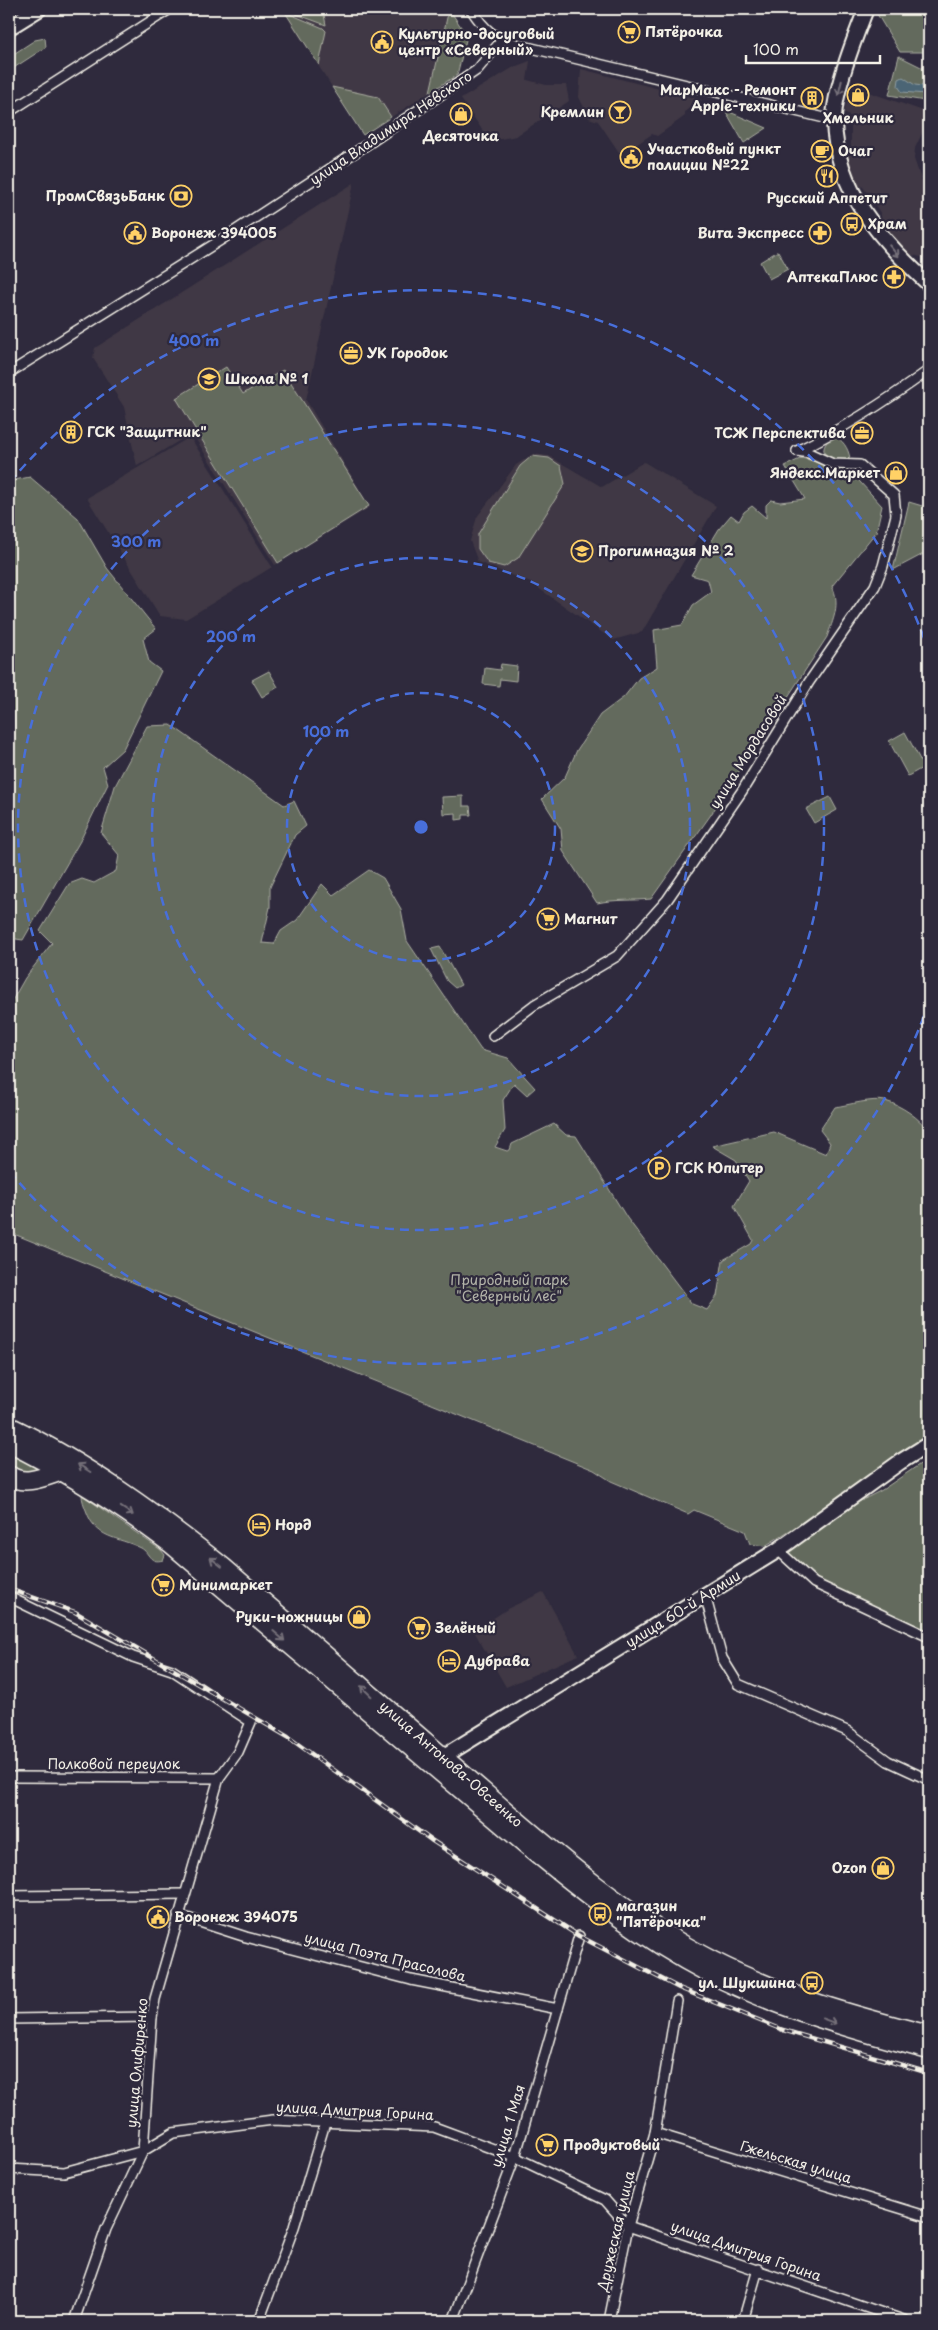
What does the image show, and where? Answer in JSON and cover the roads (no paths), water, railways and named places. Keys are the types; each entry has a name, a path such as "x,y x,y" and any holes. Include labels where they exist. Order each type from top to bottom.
{"highway":[{"name":"улица Антонова-Овсеенко","path":"12,1434 62,1471 127,1511 170,1543 437,1761"},
{"name":"улица Антонова-Овсеенко","path":"12,1434 56,1451 123,1493 179,1532 223,1567 588,1896 679,1948 807,2001 929,2035"},
{"path":"9,1475 17,1480 27,1481 62,1471"},
{"name":"улица Антонова-Овсеенко","path":"679,1948 707,1972 764,1998 837,2024 929,2050"}],"main road":[{"path":"9,27 38,9"}],"street":[{"path":"9,112 170,9"},
{"path":"471,9 482,26 502,40 833,120"},
{"path":"866,9 848,59 833,120 838,154 851,191 875,229 899,258 929,284"},
{"name":"улица Владимира Невского","path":"9,373 224,238 374,140 477,70 502,40"},
{"path":"817,457 820,440 929,370"},
{"name":"улица Мордасовой","path":"494,1036 534,1005 617,956 667,900 742,791 809,682 875,586 883,566 896,515 894,495 860,465 833,464 797,451 820,440"},
{"name":"улица 60-й Армии","path":"437,1761 778,1550 929,1444"},
{"path":"778,1550 814,1583 929,1637"},
{"path":"706,1595 722,1658 738,1684 847,1731 888,1761 929,1780"},
{"name":"улица Олифиренко","path":"9,1597 133,1657 172,1670 251,1722 238,1752 219,1778 178,1915 152,2016 142,2151 106,2229 74,2321"},
{"name":"Полковой переулок","path":"9,1777 219,1778"},
{"path":"9,1896 185,1894"},
{"name":"улица Поэта Прасолова","path":"178,1915 246,1936 411,1980 558,2009"},
{"name":"улица 1 Мая","path":"453,2321 515,2157 579,1936"},
{"name":"Дружеская улица","path":"609,2321 628,2226 655,2133 677,2001"},
{"path":"9,2019 152,2016"},
{"name":"улица Дмитрия Горина","path":"9,2169 64,2172 142,2151 173,2133 273,2120 434,2127 515,2157 605,2200 628,2226 906,2321"},
{"path":"259,2321 294,2227 325,2123"},
{"name":"Гжельская улица","path":"655,2133 929,2217"},
{"path":"742,2321 758,2269"}],"water":[{"path":"903,77 915,85 923,86 926,94 902,92 898,86 899,79"}],"railway":[{"path":"9,1589 75,1612 288,1737 431,1840 579,1936 679,1988 783,2030 929,2073"}],"place":[{"name":"Пятёрочка","path":"629,32"},
{"name":"Культурно-досуговый центр «Северный»","path":"382,42"},
{"name":"Хмельник","path":"858,95"},
{"name":"МарМакс - Ремонт Apple-техники","path":"812,98"},
{"name":"Кремлин","path":"620,112"},
{"name":"Десяточка","path":"461,114"},
{"name":"Очаг","path":"822,151"},
{"name":"Участковый пункт полиции №22","path":"631,157"},
{"name":"Русский Аппетит","path":"827,176"},
{"name":"ПромСвязьБанк","path":"181,196"},
{"name":"Храм","path":"852,224"},
{"name":"Воронеж 394005","path":"135,233"},
{"name":"Вита Экспресс","path":"820,233"},
{"name":"АптекаПлюс","path":"894,277"},
{"name":"УК Городок","path":"351,353"},
{"name":"Школа № 1","path":"209,379"},
{"name":"ГСК \"Защитник\"","path":"71,432"},
{"name":"ТСЖ Перспектива","path":"862,433"},
{"name":"Яндекс.Маркет","path":"896,473"},
{"name":"Прогимназия № 2","path":"582,551"},
{"name":"Магнит","path":"548,919"},
{"name":"ГСК Юпитер","path":"659,1168"},
{"name":"Норд","path":"259,1525"},
{"name":"Минимаркет","path":"163,1585"},
{"name":"Руки-ножницы","path":"359,1617"},
{"name":"Зелёный","path":"419,1628"},
{"name":"Дубрава","path":"449,1661"},
{"name":"Ozon","path":"883,1868"},
{"name":"магазин \"Пятёрочка\"","path":"600,1914"},
{"name":"Воронеж 394075","path":"158,1917"},
{"name":"ул. Шукшина","path":"812,1983"},
{"name":"Продуктовый","path":"547,2145"}],"park label":[{"name":"Природный парк \"Северный лес\"","path":"509,1288"}]}
